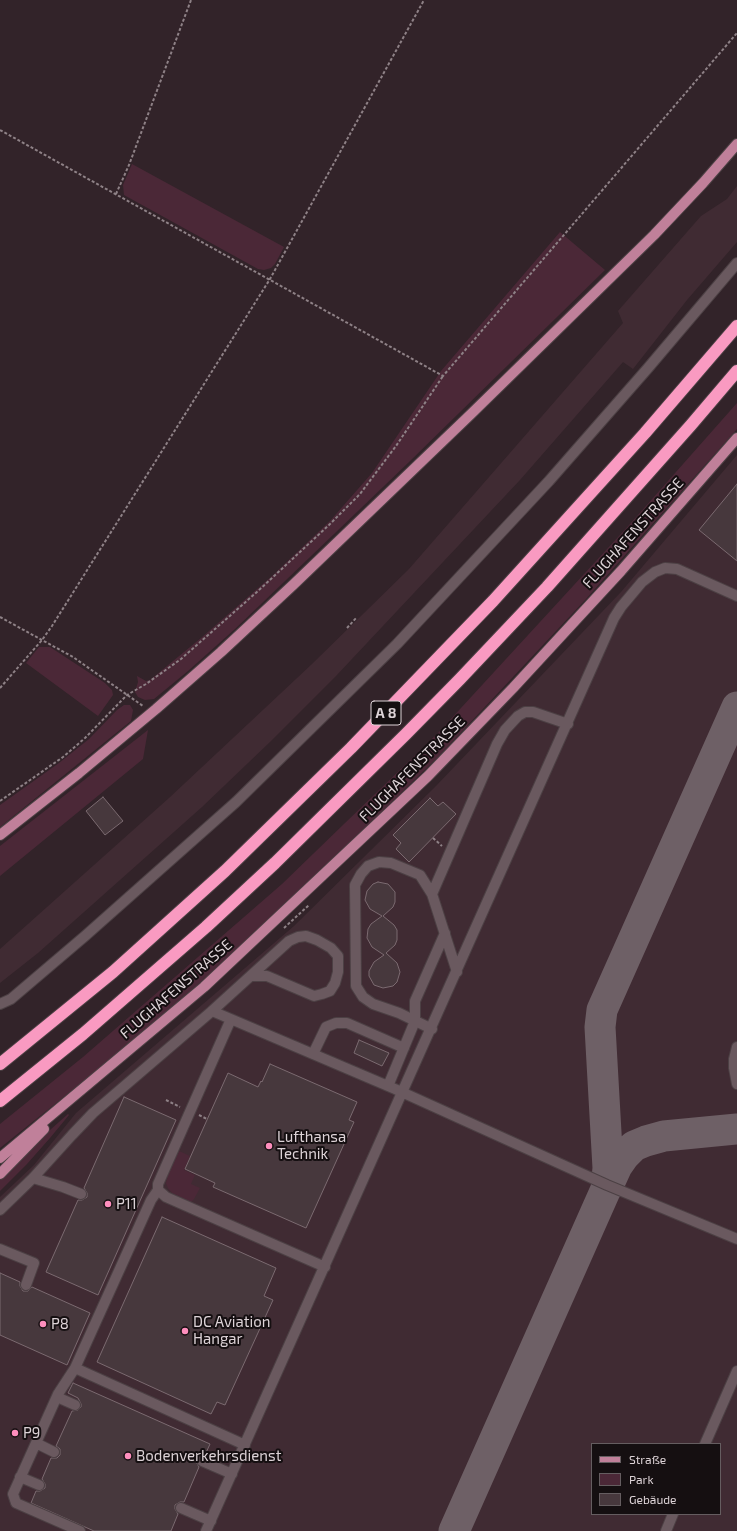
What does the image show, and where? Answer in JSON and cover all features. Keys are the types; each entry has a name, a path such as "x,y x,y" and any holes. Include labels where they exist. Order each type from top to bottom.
{"highway":[{"name":"A 8","path":"0,1064 113,972 224,871 351,748 493,601 635,444 737,326"},
{"name":"A 8","path":"0,1101 83,1034 206,927 275,863 406,734 547,587 737,371"}],"main road":[{"path":"0,836 152,712 221,652 471,414 654,235 737,144"},
{"name":"FLUGHAFENSTRASSE","path":"0,1158 204,987 428,776 513,688 621,571 737,438"},
{"name":"FLUGHAFENSTRASSE","path":"0,1174 80,1091"}],"lane":[{"path":"0,1004 11,999 85,936 236,802 397,644 549,481 737,263"},
{"path":"206,1531 432,1029 614,618 621,607 642,582 655,572 665,568 677,569 737,596"},
{"path":"432,894 488,765 505,730 518,716 526,712 533,712 568,724"},
{"path":"432,1029 399,1013 373,1004 363,997 356,986 355,885 361,874 368,866 379,862 391,863 420,875 432,894 457,972"},
{"path":"388,1086 416,1021 415,1001 445,933"},
{"path":"0,1210 33,1178 93,1113 212,1011 289,941 298,937 306,936 331,948 338,956 338,972 335,983 330,991 314,996 267,976 251,976"},
{"path":"212,1011 388,1086 607,1185 737,1239"},
{"path":"80,1531 16,1503 13,1494 56,1397 75,1368 150,1200 158,1190 158,1184 232,1019"},
{"path":"313,1054 326,1027 336,1023 347,1023 404,1048"},
{"path":"737,1047 734,1058 734,1068 737,1084"},
{"path":"33,1178 81,1194"},
{"path":"158,1190 166,1197 325,1267"},
{"path":"0,1249 34,1263 26,1285"},
{"path":"75,1368 245,1445"},
{"path":"704,1443 737,1371"},
{"path":"56,1397 75,1405"},
{"path":"36,1443 54,1452"},
{"path":"202,1461 232,1474"},
{"path":"20,1477 39,1485"},
{"path":"181,1508 211,1521"},
{"path":"666,1531 673,1515"}],"path":[{"path":"116,194 129,165 191,0"},
{"path":"0,688 42,640 52,626 270,279 424,0"},
{"path":"0,801 63,757 85,738 127,695 146,684 186,655 258,592 335,520 364,488 396,446 443,376 737,33"},
{"path":"0,130 443,376"},
{"path":"0,617 73,658 152,712"},
{"path":"347,628 357,617"},
{"path":"166,1100 182,1108"}],"shaded area":[{"path":"737,186 737,242 687,300 633,369 623,362 520,480 336,676 270,742 202,807 38,953 0,983 0,949 169,798 312,664 409,569 623,323 618,311 701,216 727,199"},
{"path":"737,455 737,1531 0,1531 0,1197 34,1165 76,1113 294,926 436,786 621,592"}],"green space":[{"path":"132,164 284,247 275,264 271,268 264,270 258,269 124,195 123,185"},
{"path":"560,232 605,270 408,463 235,629 154,699 145,700 138,697 135,692 138,682 137,676 146,681 150,680 272,576 330,521 372,473 441,371"},
{"path":"737,403 737,429 587,598 438,757 265,926 135,1040 0,1148 0,1124 83,1057 282,884 438,733 630,524"},
{"path":"39,647 50,647 105,683 112,690 113,695 98,716 26,663"},
{"path":"124,705 130,705 133,710 131,721 0,827 0,805 59,763 89,739 117,710"},
{"path":"148,730 143,759 0,876 0,846"},
{"path":"68,1114 69,1115 50,1138 0,1191 0,1180"},
{"path":"179,1151 190,1156 184,1170 195,1175 191,1184 200,1188 191,1202 172,1193 166,1183"}],"building":[{"path":"737,484 737,561 699,530"},
{"path":"103,797 123,821 105,835 86,811"},
{"path":"430,798 438,806 443,802 456,814 409,862 396,849 401,843 393,835"},
{"path":"378,882 388,884 395,892 395,902 393,907 383,916 394,925 397,930 397,940 395,945 386,953 397,963 400,972 397,982 393,986 383,988 374,985 369,976 369,971 374,962 384,955 372,947 367,938 368,929 371,924 382,916 370,909 365,900 367,891 373,884"},
{"path":"359,1040 389,1053 382,1066 354,1053"},
{"name":"Lufthansa Technik","path":"270,1064 357,1102 349,1120 354,1122 306,1228 213,1187 215,1183 185,1169 228,1073 258,1087 261,1081 262,1082"},
{"name":"P11","path":"124,1097 176,1120 98,1295 46,1272 78,1200 82,1200 87,1197 87,1193 84,1188"},
{"name":"DC Aviation Hangar","path":"162,1217 276,1268 264,1296 273,1300 225,1405 217,1402 211,1414 97,1362"},
{"name":"P8","path":"0,1273 20,1282 20,1286 23,1291 28,1291 32,1287 90,1313 67,1365 0,1335"},
{"name":"Bodenverkehrsdienst","path":"73,1383 210,1444 205,1455 201,1455 196,1458 196,1462 199,1467 184,1502 180,1502 175,1505 175,1509 178,1514 171,1531 94,1531 31,1503 36,1491 40,1491 45,1488 45,1484 42,1479 51,1458 57,1458 60,1455 60,1449 56,1446 72,1411 78,1410 81,1407 78,1398 68,1393"}],"taxiway":[{"path":"454,1531 606,1189 608,1168 600,1027 602,1010 737,707"},
{"path":"607,1188 617,1166 634,1146 664,1136 737,1129"}],"place":[{"name":"Lufthansa Technik","path":"269,1146"},
{"name":"P11","path":"108,1204"},
{"name":"P8","path":"43,1324"},
{"name":"DC Aviation Hangar","path":"185,1331"},
{"name":"P9","path":"15,1433"},
{"name":"Bodenverkehrsdienst","path":"128,1456"}]}
